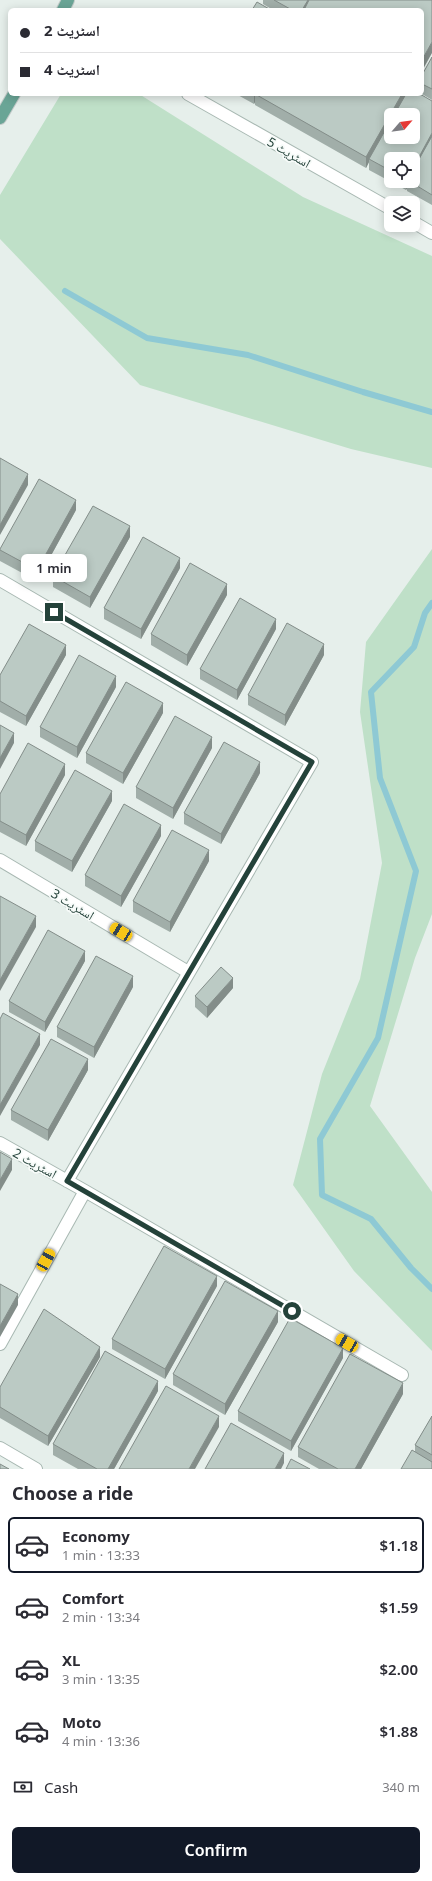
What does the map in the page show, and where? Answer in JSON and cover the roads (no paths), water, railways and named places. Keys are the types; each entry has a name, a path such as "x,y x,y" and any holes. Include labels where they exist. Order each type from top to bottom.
{"main road":[{"path":"0,118 13,96"}],"street":[{"name":"اسٹریٹ 5","path":"192,96 384,205"},
{"path":"420,226 432,232"},
{"path":"0,580 312,762 67,1181"},
{"name":"اسٹریٹ 3","path":"0,860 188,972"},
{"name":"اسٹریٹ 2","path":"0,1144 85,1191 402,1375"},
{"path":"0,1344 85,1191"},
{"path":"0,1448 36,1469"}],"waterway":[{"path":"65,291 147,338 248,355 363,392 432,412"},
{"path":"432,603 425,613 414,647 371,692 380,778 416,871 378,1038 320,1139 322,1195 371,1219 411,1268 432,1289"}]}
